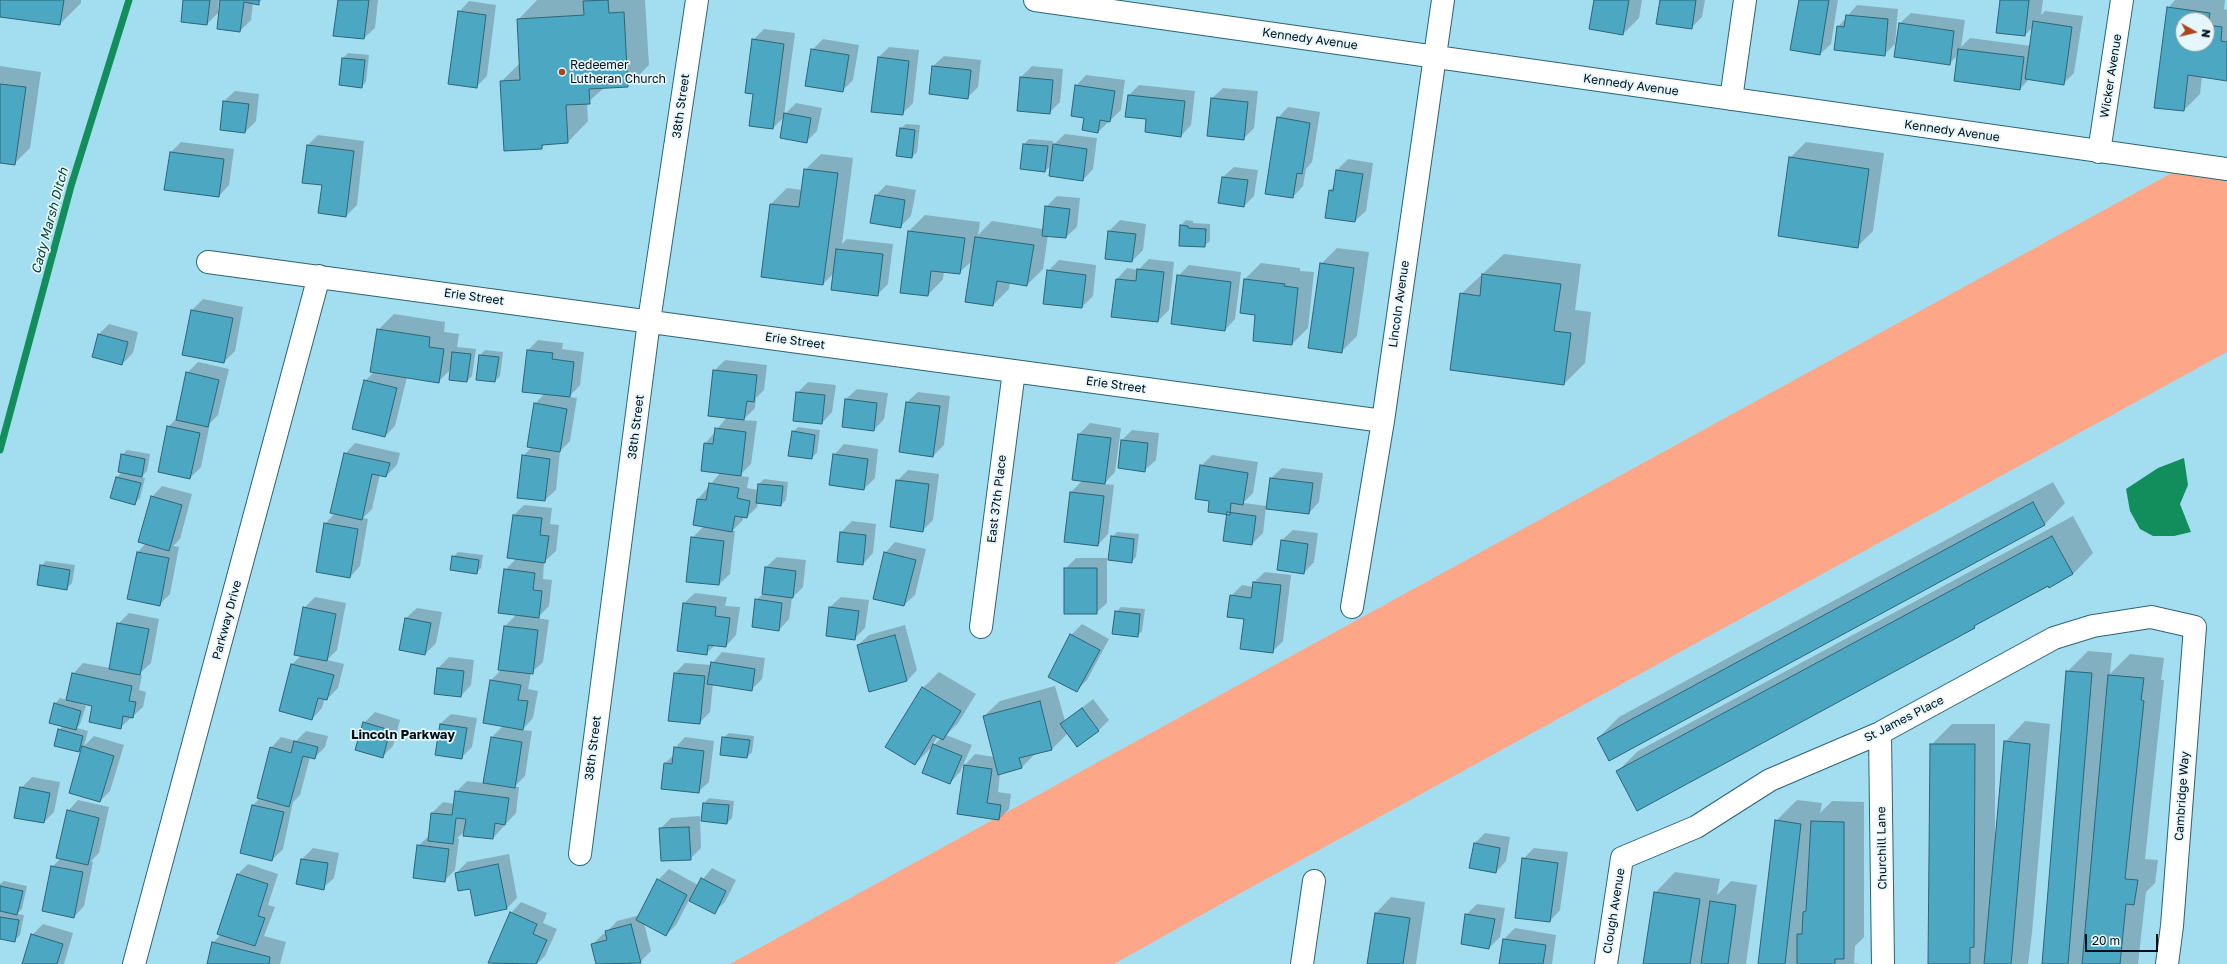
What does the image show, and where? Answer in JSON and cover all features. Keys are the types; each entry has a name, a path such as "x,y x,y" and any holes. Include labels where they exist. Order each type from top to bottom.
{"street":[{"name":"38th Street","path":"580,854 650,321 697,0"},
{"name":"Kennedy Avenue","path":"1035,0 1070,2 1731,99 2227,169"},
{"name":"Lincoln Avenue","path":"1352,607 1383,421 1443,0"},
{"path":"1731,99 1745,0"},
{"name":"Wicker Avenue","path":"2099,152 2122,0"},
{"name":"Erie Street","path":"208,262 1383,421"},
{"name":"Parkway Drive","path":"134,964 320,276"},
{"name":"East 37th Place","path":"981,627 1014,371"},
{"name":"St James Place","path":"1622,858 1696,827 1770,780 1880,733 2054,638 2093,626 2151,617 2195,627"},
{"name":"Cambridge Way","path":"2167,964 2172,926 2195,627"},
{"name":"Churchill Lane","path":"1880,733 1883,964"},
{"name":"Clough Avenue","path":"1606,964 1622,858"},
{"path":"1302,964 1314,881"}],"shaded area":[{"path":"2188,164 2227,169 2227,352 1114,964 730,964"},
{"path":"2184,458 2188,485 2180,504 2191,532 2174,536 2153,536 2140,529 2130,511 2126,489 2158,468"}],"building":[{"path":"0,0 64,0 60,25 0,17"},
{"path":"183,0 210,0 207,25 181,22"},
{"path":"220,0 259,0 259,5 244,2 240,32 217,29"},
{"path":"338,0 369,0 364,39 333,36"},
{"path":"608,0 609,13 624,12 628,87 589,89 590,104 566,105 568,143 542,145 542,149 504,151 500,81 520,80 517,19 584,15 583,1"},
{"path":"1594,0 1629,0 1623,35 1589,29"},
{"path":"1660,0 1696,0 1692,29 1656,24"},
{"path":"1799,0 1829,0 1820,55 1790,50"},
{"path":"2000,0 2029,0 2025,36 1996,33"},
{"path":"2167,7 2203,12 2175,12 2175,52 2215,52 2215,26 2222,27 2221,41 2227,42 2227,81 2188,75 2184,111 2154,108"},
{"path":"458,11 486,15 477,88 448,84"},
{"path":"1846,15 1888,19 1885,56 1834,50 1837,26 1844,27"},
{"path":"2033,21 2072,27 2064,85 2025,79"},
{"path":"1899,23 1954,31 1950,65 1894,57"},
{"path":"752,39 784,44 773,129 749,126 753,94 745,93"},
{"path":"811,49 849,55 843,92 805,86"},
{"path":"1958,49 2024,57 2020,90 1954,81"},
{"path":"878,57 909,61 903,115 871,112"},
{"path":"342,58 365,60 362,88 339,85"},
{"path":"932,66 971,70 968,99 929,94"},
{"path":"1020,77 1053,80 1050,114 1017,111"},
{"path":"0,84 26,87 15,165 0,163"},
{"path":"1075,85 1115,91 1110,122 1100,120 1098,133 1082,130 1084,118 1071,116"},
{"path":"1128,95 1185,101 1181,137 1145,132 1146,119 1125,117"},
{"path":"1211,98 1248,102 1244,140 1207,136"},
{"path":"223,101 249,104 245,133 220,130"},
{"path":"784,113 811,118 807,143 780,138"},
{"path":"1277,117 1310,123 1302,174 1297,173 1293,198 1265,194"},
{"path":"900,128 915,130 912,158 896,156"},
{"path":"1023,144 1048,146 1045,172 1020,169"},
{"path":"1053,144 1087,149 1083,181 1049,176"},
{"path":"307,145 354,151 346,217 318,213 322,185 302,183"},
{"path":"170,152 224,159 219,197 164,190"},
{"path":"1789,157 1869,169 1858,248 1778,236"},
{"path":"804,169 838,173 823,285 761,277 770,204 799,207"},
{"path":"1336,170 1363,174 1355,222 1325,218 1329,190 1333,191"},
{"path":"1222,177 1248,180 1244,207 1218,203"},
{"path":"875,195 905,200 901,228 870,223"},
{"path":"1045,206 1070,209 1066,238 1042,236"},
{"path":"1180,225 1188,226 1188,228 1206,229 1205,247 1179,246"},
{"path":"908,231 965,238 960,274 931,271 928,296 900,293"},
{"path":"1108,231 1136,234 1132,262 1105,259"},
{"path":"975,237 1034,245 1027,286 997,281 993,306 965,302"},
{"path":"836,249 883,254 878,296 831,290"},
{"path":"1320,263 1354,268 1342,353 1308,348"},
{"path":"1137,269 1164,272 1158,322 1111,317 1116,279 1136,281"},
{"path":"1047,270 1086,275 1082,308 1043,304"},
{"path":"1482,274 1561,284 1554,331 1571,333 1564,385 1450,370 1460,293 1480,296"},
{"path":"1177,275 1231,282 1225,331 1171,324"},
{"path":"1244,279 1285,284 1284,286 1298,288 1292,345 1253,341 1255,315 1240,313"},
{"path":"191,310 233,318 224,363 182,355"},
{"path":"377,329 430,337 429,347 444,349 439,383 370,372"},
{"path":"98,334 128,342 122,365 92,357"},
{"path":"527,350 553,353 552,359 574,362 570,397 522,392"},
{"path":"452,352 471,354 467,382 449,380"},
{"path":"479,355 499,357 495,382 476,380"},
{"path":"713,370 757,375 754,402 747,401 744,420 708,416"},
{"path":"186,372 219,380 208,427 176,420"},
{"path":"364,380 397,388 385,437 352,429"},
{"path":"796,392 825,395 822,424 793,421"},
{"path":"845,399 877,403 874,431 842,427"},
{"path":"906,402 940,406 933,457 899,452"},
{"path":"534,403 567,409 560,452 527,447"},
{"path":"167,426 200,433 190,479 158,472"},
{"path":"715,428 746,432 741,476 701,471 704,443 713,444"},
{"path":"792,431 815,435 812,459 788,456"},
{"path":"1078,434 1111,438 1105,484 1072,480"},
{"path":"1121,440 1148,443 1145,472 1118,468"},
{"path":"344,453 390,463 386,477 372,474 362,520 330,513"},
{"path":"121,454 145,459 142,477 118,472"},
{"path":"833,454 868,459 864,490 829,485"},
{"path":"522,455 550,459 545,501 517,498"},
{"path":"1200,465 1248,473 1243,505 1231,503 1230,515 1208,512 1209,501 1195,499"},
{"path":"116,477 141,483 135,505 110,498"},
{"path":"1270,478 1313,483 1309,514 1266,509"},
{"path":"896,480 929,484 923,532 890,527"},
{"path":"709,483 739,488 737,498 750,501 747,518 735,516 732,532 693,525 697,499 706,500"},
{"path":"758,484 783,486 781,506 756,503"},
{"path":"1070,492 1104,496 1098,546 1064,542"},
{"path":"151,496 182,505 169,551 138,542"},
{"path":"2033,502 2045,525 1609,761 1597,738"},
{"path":"1227,512 1256,516 1252,545 1223,541"},
{"path":"513,515 542,518 540,535 549,536 545,563 507,558"},
{"path":"324,523 358,529 350,578 316,572"},
{"path":"840,532 866,535 863,565 837,562"},
{"path":"1111,536 1134,539 1132,563 1108,560"},
{"path":"2052,536 2073,574 2049,588 2048,586 1974,626 1975,628 1637,811 1616,771"},
{"path":"691,537 724,541 719,585 686,582"},
{"path":"1281,540 1308,544 1304,574 1277,570"},
{"path":"137,552 169,558 160,606 127,599"},
{"path":"884,552 916,560 904,606 873,599"},
{"path":"452,556 479,560 477,574 450,570"},
{"path":"40,565 70,570 67,590 37,585"},
{"path":"765,567 796,571 793,598 762,594"},
{"path":"1064,568 1097,568 1097,614 1064,614"},
{"path":"504,569 535,573 533,590 542,591 539,618 498,613"},
{"path":"1253,582 1281,585 1273,653 1240,649 1244,619 1227,617 1230,595 1251,598"},
{"path":"755,599 782,603 779,631 752,627"},
{"path":"683,603 716,607 715,616 730,618 726,647 708,645 707,655 677,651"},
{"path":"303,607 336,614 327,661 294,655"},
{"path":"829,607 859,611 855,640 826,636"},
{"path":"1115,611 1140,614 1138,637 1112,634"},
{"path":"405,618 431,623 425,655 399,650"},
{"path":"117,623 149,629 140,675 109,669"},
{"path":"504,626 538,630 533,674 498,670"},
{"path":"1070,634 1100,650 1077,692 1048,677"},
{"path":"895,635 907,681 869,692 857,645"},
{"path":"711,662 755,669 752,691 707,684"},
{"path":"291,664 334,675 327,700 318,698 312,720 279,711"},
{"path":"437,668 464,671 461,697 434,694"},
{"path":"2066,671 2092,673 2068,964 2042,964"},
{"path":"72,673 132,686 129,701 136,702 133,718 123,716 121,729 89,722 92,706 66,700"},
{"path":"674,673 705,676 700,724 668,721"},
{"path":"2108,675 2144,678 2141,700 2144,701 2125,879 2138,880 2134,905 2126,904 2120,964 2082,964"},
{"path":"490,680 521,685 518,700 528,701 523,730 483,723"},
{"path":"922,687 961,711 943,740 933,735 915,765 885,747"},
{"path":"1040,701 1052,750 1019,758 1022,768 998,775 983,716"},
{"path":"54,703 81,711 76,730 49,723"},
{"path":"1082,708 1099,731 1077,747 1060,724"},
{"path":"363,722 390,730 383,758 355,750"},
{"path":"440,724 467,728 462,759 435,755"},
{"path":"58,729 83,736 79,752 54,746"},
{"path":"491,737 522,742 515,788 483,783"},
{"path":"722,737 750,740 747,758 720,755"},
{"path":"294,741 318,747 315,759 303,756 289,807 257,798 270,747 291,753"},
{"path":"2004,741 2030,744 2012,954 2011,964 1984,964"},
{"path":"933,744 962,756 950,784 922,773"},
{"path":"1930,744 1975,744 1974,947 1970,948 1970,964 1928,964"},
{"path":"82,746 114,756 100,802 69,793"},
{"path":"674,747 704,751 699,793 661,789 664,763 672,764"},
{"path":"964,765 992,769 987,803 1001,805 999,820 957,814"},
{"path":"20,787 50,793 44,823 14,818"},
{"path":"455,791 509,798 505,825 495,823 493,839 463,836 466,819 456,818 453,844 428,841 431,813 452,815"},
{"path":"703,803 729,805 727,824 701,821"},
{"path":"252,805 284,812 272,861 240,853"},
{"path":"67,810 99,818 88,865 56,858"},
{"path":"1775,820 1801,824 1785,964 1758,964"},
{"path":"1811,821 1844,822 1844,959 1835,959 1835,964 1797,964 1797,934 1802,934 1803,912 1806,911"},
{"path":"689,827 691,860 661,861 659,828"},
{"path":"1474,843 1500,848 1496,873 1469,868"},
{"path":"417,845 449,849 445,882 413,878"},
{"path":"1522,858 1558,863 1550,922 1515,918"},
{"path":"301,859 328,863 324,890 296,884"},
{"path":"498,864 507,909 475,916 470,889 458,891 455,873"},
{"path":"51,866 83,872 74,918 42,911"},
{"path":"237,874 268,884 258,916 265,918 255,946 217,934"},
{"path":"701,878 726,891 715,914 689,901"},
{"path":"657,879 687,895 666,936 636,920"},
{"path":"0,886 23,891 17,915 0,911"},
{"path":"1654,892 1700,899 1690,964 1643,964"},
{"path":"1710,901 1736,905 1728,964 1701,964"},
{"path":"510,912 537,924 533,934 547,940 536,964 488,963"},
{"path":"1375,913 1410,918 1403,964 1367,964"},
{"path":"1465,914 1495,919 1489,949 1461,944"},
{"path":"0,917 19,920 15,942 0,939"},
{"path":"631,924 641,963 596,964 591,944 607,940 605,931"},
{"path":"31,934 63,944 57,964 22,964"},
{"path":"1503,939 1546,945 1543,964 1499,964"},
{"path":"212,942 270,957 269,964 207,964"}],"waterway":[{"name":"Cady Marsh Ditch","path":"0,450 71,186 129,0"}],"place":[{"name":"Redeemer Lutheran Church","path":"562,72"}],"district":[{"name":"Lincoln Parkway","path":"403,735"}]}
